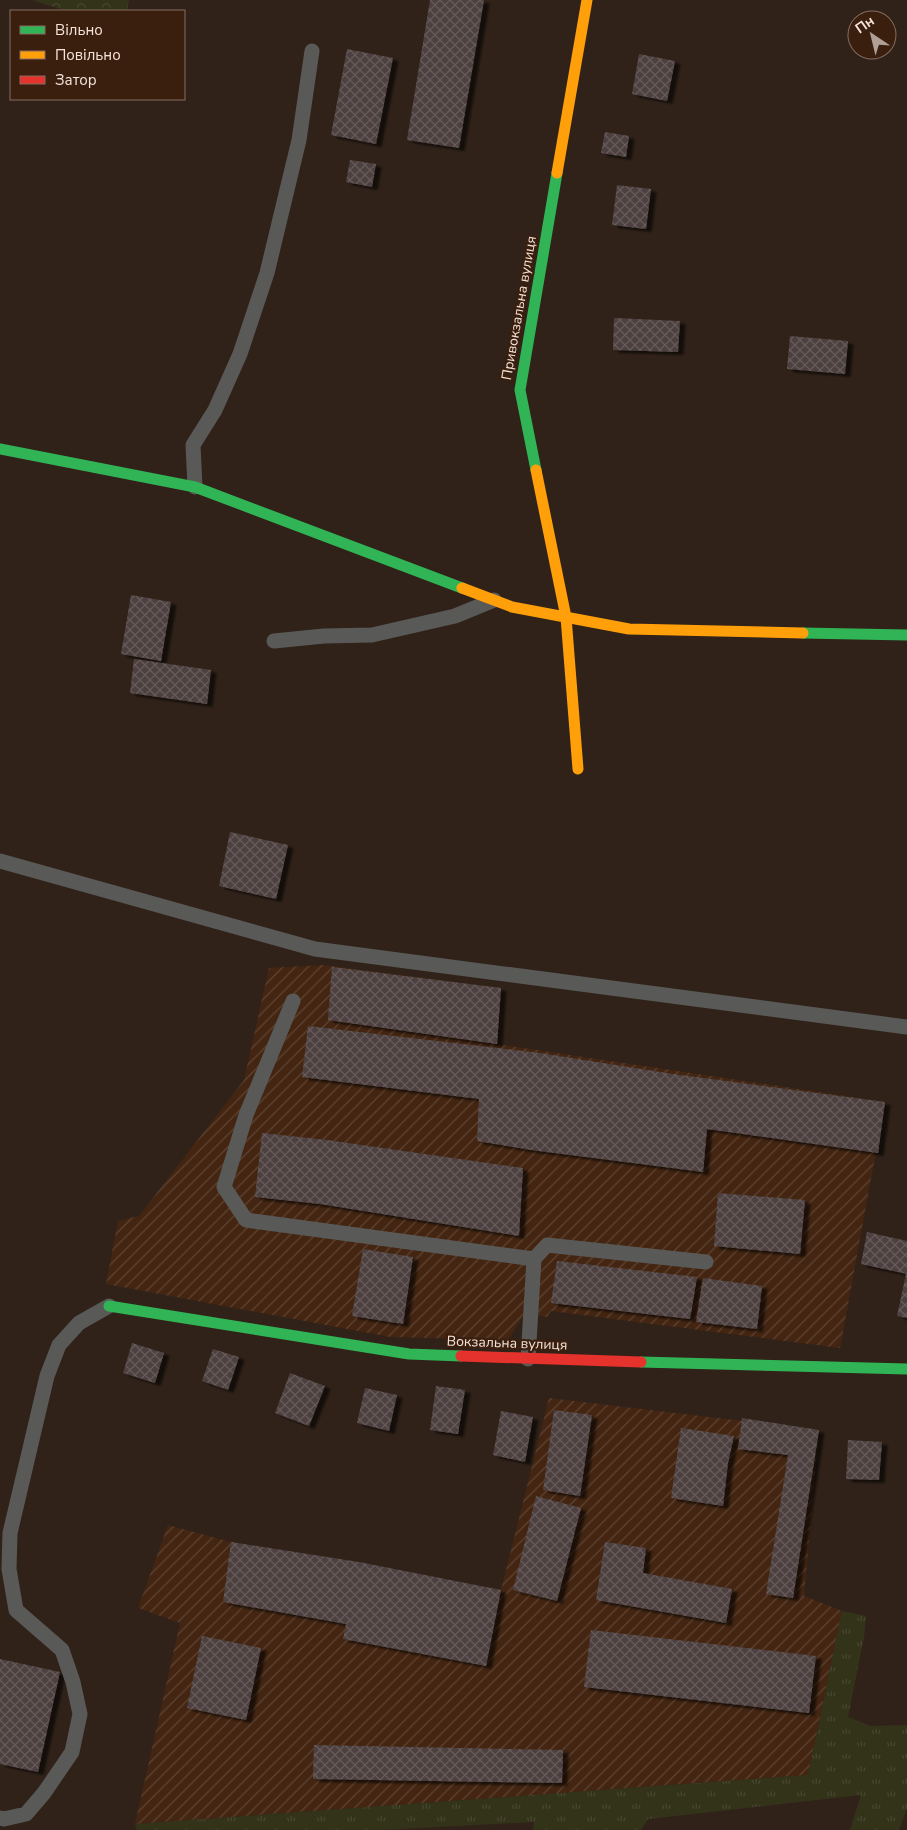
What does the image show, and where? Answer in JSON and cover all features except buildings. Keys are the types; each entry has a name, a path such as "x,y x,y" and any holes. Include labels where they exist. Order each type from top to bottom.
{"street":[{"name":"Привокзальна вулиця","path":"578,769 566,617 520,390 586,0"},
{"path":"0,449 195,488 512,607 629,629 907,635"},
{"name":"Вокзальна вулиця","path":"109,1306 409,1354 873,1370 907,1368"}],"lane":[{"path":"195,488 193,445 215,410 240,354 267,273 299,140 312,52"},
{"path":"274,640 372,635 455,616 494,600"},
{"path":"0,861 316,949 907,1027"},
{"path":"293,1001 246,1115 224,1187 246,1220 534,1259"},
{"path":"528,1359 534,1259 547,1245 706,1262"},
{"path":"0,1818 4,1819 26,1814 72,1752 80,1714 73,1682 62,1650 16,1610 9,1569 10,1533 47,1376 59,1345 79,1323 109,1306"}],"shaded area":[{"path":"323,965 501,988 497,1044 885,1102 840,1348 551,1311 547,1317 524,1314 508,1340 390,1337 106,1284 118,1221 139,1216 244,1080 269,968"},
{"path":"549,1398 819,1430 804,1596 842,1611 808,1775 135,1824 180,1623 138,1608 168,1525 227,1541 501,1590"}],"green space":[{"path":"32,0 129,0 127,10 63,10"},
{"path":"842,1611 866,1616 864,1637 848,1717 871,1726 907,1725 907,1808 899,1830 850,1830 861,1795 648,1819 641,1830 533,1830 534,1822 380,1830 137,1830 135,1824 808,1775"}],"traffic: fast":[{"path":"536,470 520,390 557,173"},
{"path":"0,449 195,487 462,588"},
{"path":"803,633 907,635"},
{"path":"109,1306 409,1354 461,1356"},
{"path":"641,1362 907,1369"}],"traffic: slow":[{"path":"557,173 587,0"},
{"path":"536,470 566,617 578,769"},
{"path":"462,588 512,607 629,629 803,633"}],"traffic: jam":[{"path":"461,1356 641,1362"}]}
